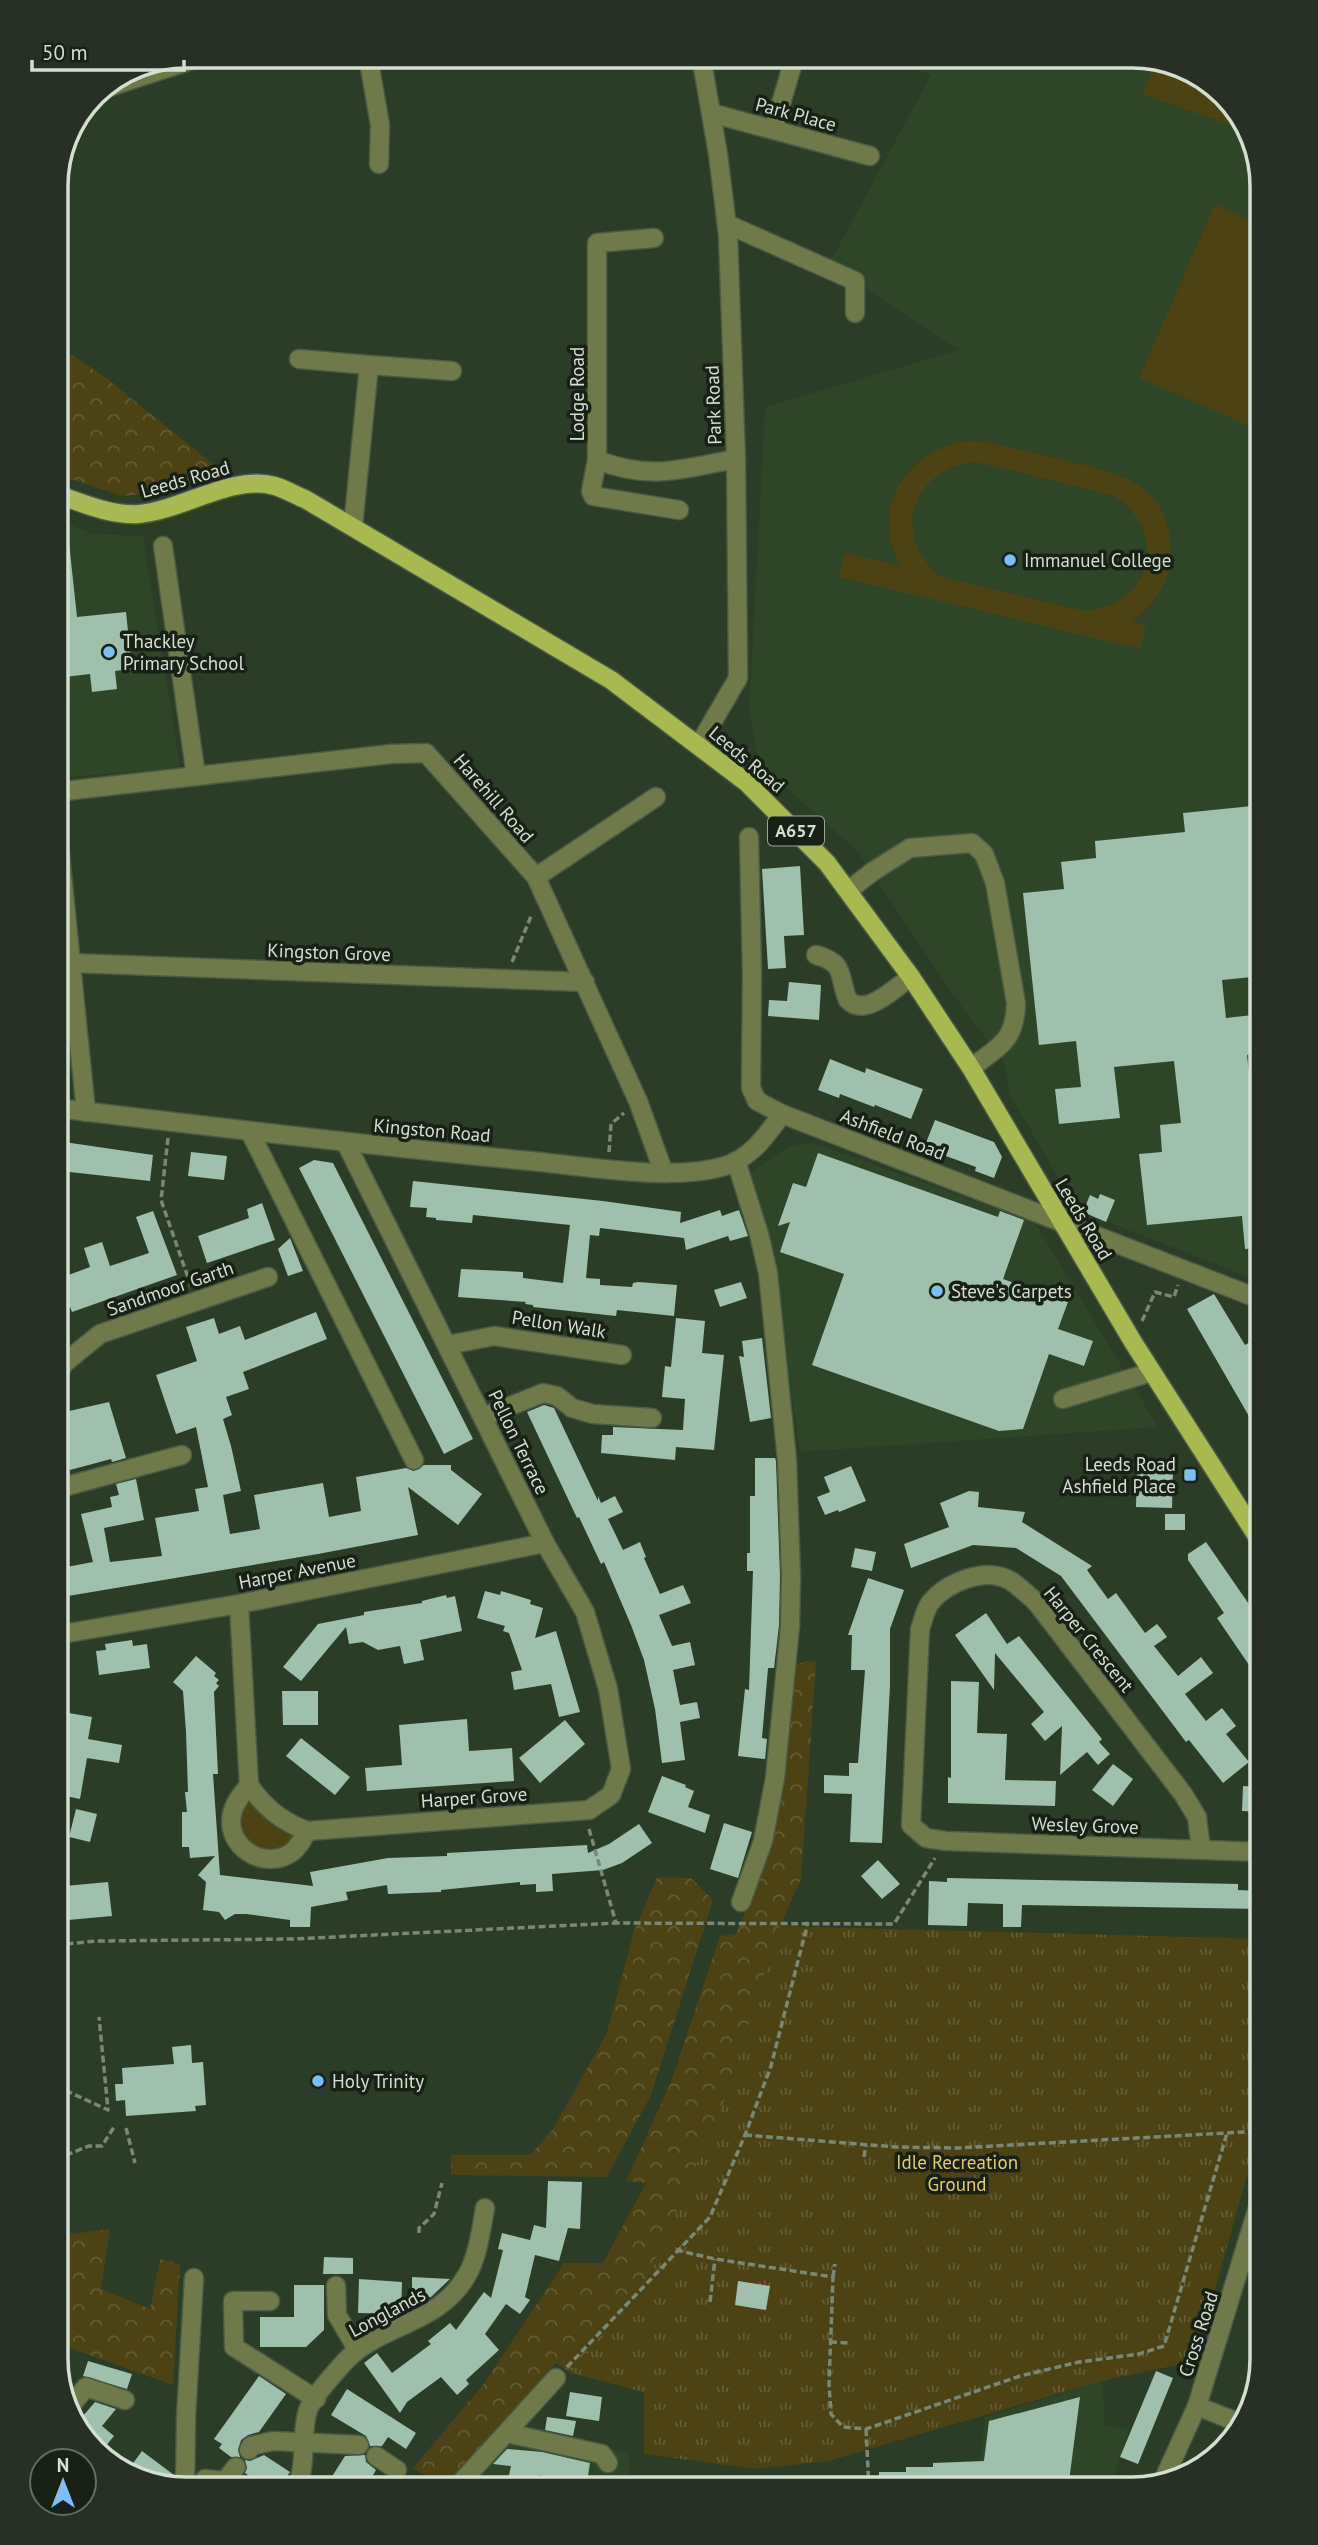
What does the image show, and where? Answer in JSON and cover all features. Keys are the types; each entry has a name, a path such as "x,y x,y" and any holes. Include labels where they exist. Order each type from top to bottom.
{"main road":[{"name":"Leeds Road","path":"69,498 104,510 137,514 159,511 245,484 273,486 305,499 611,680 699,745 763,798 827,863 911,977 971,1068 1133,1342 1250,1525"}],"street":[{"path":"370,68 380,125 379,164"},
{"name":"Park Road","path":"699,745 738,678 736,459 727,224 703,69"},
{"path":"773,130 791,69"},
{"name":"Park Place","path":"711,113 870,156"},
{"path":"727,224 855,281 855,313"},
{"name":"Lodge Road","path":"654,238 597,243 597,460 622,470 659,474 736,459"},
{"path":"299,359 452,372"},
{"path":"353,527 369,365"},
{"path":"597,460 591,491 593,496 679,510"},
{"path":"163,546 196,776"},
{"name":"Harehill Road","path":"69,791 391,754 426,753 539,883 639,1101 664,1173"},
{"path":"539,883 656,797"},
{"name":"Ashfield Road","path":"748,837 752,974 751,1088 757,1101 782,1114 1250,1295"},
{"path":"848,891 910,848 972,843 984,854 995,883 1016,1003 1016,1024 1006,1041 971,1068"},
{"path":"69,940 86,1112"},
{"path":"816,955 825,957 840,970 846,995 852,1004 858,1006 869,1005 911,977"},
{"name":"Kingston Grove","path":"71,963 585,982"},
{"name":"Kingston Road","path":"69,1110 346,1143 664,1173 725,1166 736,1161 759,1146 782,1114"},
{"path":"250,1132 414,1461"},
{"name":"Pellon Terrace","path":"346,1143 545,1543 585,1612 608,1689 621,1769"},
{"path":"736,1161 768,1273 787,1460 791,1576 790,1626 775,1779 763,1841 741,1902"},
{"name":"Sandmoor Garth","path":"68,1361 100,1334 268,1278"},
{"name":"Pellon Walk","path":"448,1345 494,1336 622,1355"},
{"path":"1063,1399 1152,1372"},
{"path":"483,1418 543,1393 557,1396 572,1408 593,1415 652,1418"},
{"path":"68,1486 181,1455"},
{"name":"Harper Avenue","path":"68,1633 239,1604 545,1543"},
{"name":"Harper Crescent","path":"911,1825 920,1629 928,1605 946,1587 965,1579 990,1576 1010,1580 1037,1603 1183,1794 1197,1817 1201,1850"},
{"path":"239,1604 249,1785 237,1801 231,1826 242,1848 253,1856 265,1859 290,1854 299,1845 307,1830"},
{"name":"Harper Grove","path":"249,1785 272,1813 307,1830 589,1810 611,1795 621,1769"},
{"name":"Wesley Grove","path":"911,1825 926,1838 946,1841 1250,1852"},
{"name":"Longlands","path":"301,2476 308,2409 341,2365 357,2349 382,2334 427,2315 443,2305 456,2291 471,2264 485,2208"},
{"name":"Cross Road","path":"1168,2471 1197,2406 1250,2237"},
{"path":"185,2476 194,2278"},
{"path":"336,2286 337,2315 357,2349"},
{"path":"270,2301 233,2301 234,2347 316,2399"},
{"path":"466,2476 556,2378"},
{"path":"76,2399 86,2387 125,2400"},
{"path":"1197,2406 1232,2420"},
{"path":"507,2433 603,2454 608,2463"},
{"path":"248,2450 251,2446 273,2441 359,2445"},
{"path":"376,2456 397,2470"},
{"path":"229,2476 236,2467"}],"path":[{"path":"505,979 539,883"},
{"path":"608,1168 611,1124 639,1101"},
{"path":"170,1122 161,1200 197,1302"},
{"path":"1133,1342 1156,1292 1174,1297 1184,1269"},
{"path":"556,2378 710,2217 771,2066 808,1922"},
{"path":"68,1944 96,1941 293,1939 617,1923"},
{"path":"68,2092 108,2110 99,2017"},
{"path":"68,2154 89,2146 102,2146 114,2127"},
{"path":"126,2128 135,2163"},
{"path":"745,2135 866,2145 958,2148 1250,2132"},
{"path":"835,2264 830,2342 831,2414 843,2427 866,2429 1020,2376 1079,2362 1139,2354 1164,2346 1227,2133"},
{"path":"864,2157 866,2145"},
{"path":"419,2233 419,2228 434,2214 442,2183"},
{"path":"676,2250 715,2259 833,2277"},
{"path":"710,2302 715,2259"},
{"path":"830,2342 849,2343"},
{"path":"866,2429 868,2477"}],"shaded area":[{"name":"Immanuel College","path":"914,69 1139,69 1170,75 1197,88 1225,114 1241,141 1247,163 1250,186 1250,1277 1077,1210 1009,1093 1005,1064 951,992 857,851 759,763 749,712 765,407 959,350 829,264 931,75"},
{"name":"Thackley Primary School","path":"69,524 94,534 143,536 180,768 69,777"},
{"path":"804,1143 820,1145 1035,1223 1158,1427 800,1452 773,1266 749,1173 788,1147"},
{"path":"1102,2381 1105,2426 1129,2429 1114,2477 978,2477 985,2417"},
{"path":"525,2425 545,2434 573,2438 629,2454 630,2476 493,2476 482,2474"}],"green space":[{"path":"1152,71 1170,75 1184,80 1210,98 1233,126 1143,95"},
{"path":"1215,204 1250,220 1249,426 1139,378"},
{"path":"69,353 106,378 224,473 170,491 122,496 69,478"},
{"path":"964,441 981,441 1084,465 1121,476 1151,495 1161,509 1168,527 1171,561 1160,591 1148,608 1132,622 1146,626 1140,649 839,577 845,553 900,566 890,535 889,517 898,486 919,462 948,446","holes":["975,462 1114,496 1132,511 1143,529 1147,547 1146,565 1138,582 1126,596 1108,606 1085,611 941,577 925,560 916,542 912,524 915,507 923,491 936,477 953,468"]},
{"path":"816,1662 801,1879 780,1926 725,2099 641,2294 571,2373 556,2363 453,2476 426,2476 413,2468 483,2385 564,2263 603,2263 646,2183 626,2181 671,2082 720,1936 736,1934 771,1850 797,1664"},
{"path":"246,1803 252,1804 277,1826 292,1834 291,1843 269,1851 248,1845 243,1839 238,1821 238,1814"},
{"path":"657,1877 691,1878 713,1900 651,2095 607,2177 451,2175 451,2155 530,2155 553,2129 607,2033 634,1931"},
{"name":"Idle Recreation Ground","path":"780,1926 1250,1939 1250,2165 1195,2361 1102,2381 828,2461 756,2469 644,2454 644,2392 571,2373 641,2294 725,2099"},
{"path":"110,2229 101,2289 150,2309 160,2259 180,2264 173,2385 68,2347 68,2231 72,2234"}],"building":[{"path":"69,541 77,617 126,612 132,669 115,671 117,689 92,692 90,674 69,676"},
{"path":"1250,806 1250,977 1222,980 1226,1018 1250,1015 1250,1055 1247,1055 1250,1081 1250,1249 1245,1249 1242,1216 1147,1225 1139,1154 1162,1152 1160,1125 1181,1123 1174,1061 1114,1067 1120,1118 1059,1124 1055,1089 1081,1087 1076,1041 1039,1045 1023,893 1064,889 1061,862 1096,858 1095,841 1185,832 1183,813"},
{"path":"800,866 804,935 784,936 786,968 768,969 762,869"},
{"path":"789,982 821,985 819,1020 768,1016 769,1000 787,1001"},
{"path":"830,1059 865,1073 866,1068 923,1089 911,1119 840,1094 839,1098 818,1090"},
{"path":"935,1120 994,1142 1002,1157 994,1178 975,1171 976,1167 924,1148"},
{"path":"69,1143 153,1155 150,1181 69,1172"},
{"path":"191,1152 227,1156 224,1180 188,1176"},
{"name":"Steve's Carpets","path":"818,1153 998,1217 1000,1211 1024,1220 1003,1279 1068,1302 1058,1329 1093,1341 1084,1366 1049,1354 1023,1429 999,1431 812,1365 844,1274 780,1252 790,1222 778,1226 793,1183 806,1187"},
{"path":"314,1160 333,1163 473,1439 444,1454 299,1168"},
{"path":"413,1181 681,1212 680,1223 720,1210 722,1216 739,1210 748,1236 730,1241 728,1236 686,1250 684,1238 600,1228 599,1236 590,1235 586,1278 600,1279 600,1285 632,1287 633,1283 638,1282 677,1285 674,1316 617,1310 616,1316 533,1307 525,1304 526,1302 458,1297 461,1269 523,1272 523,1278 563,1283 570,1225 473,1215 472,1223 436,1220 426,1217 427,1208 410,1207"},
{"path":"1100,1194 1115,1200 1106,1222 1083,1212 1090,1195 1098,1199"},
{"path":"262,1203 275,1240 207,1263 198,1236 249,1218 247,1209"},
{"path":"153,1211 177,1275 72,1312 68,1308 68,1275 90,1267 84,1248 102,1242 110,1266 149,1253 136,1217"},
{"path":"290,1238 303,1271 288,1276 278,1249"},
{"path":"741,1282 747,1298 720,1307 714,1290"},
{"path":"1214,1294 1245,1345 1250,1342 1250,1418 1187,1309"},
{"path":"316,1312 327,1339 243,1372 249,1389 226,1397 232,1415 223,1419 241,1491 223,1495 230,1534 260,1529 254,1495 323,1483 329,1517 361,1511 356,1477 406,1468 414,1471 424,1465 451,1465 451,1470 482,1494 458,1525 408,1487 418,1535 68,1596 68,1567 93,1562 81,1514 112,1507 110,1497 119,1495 116,1484 136,1479 144,1520 104,1528 110,1562 162,1556 155,1518 199,1511 195,1489 208,1487 196,1427 176,1434 156,1375 197,1361 186,1327 214,1318 219,1334 240,1326 245,1340"},
{"path":"676,1318 705,1321 702,1353 724,1355 714,1450 676,1447 675,1460 601,1453 602,1435 613,1435 613,1427 683,1430 685,1399 662,1397 665,1366 671,1367"},
{"path":"762,1338 771,1418 750,1422 739,1356 744,1357 742,1341"},
{"path":"109,1402 126,1458 112,1462 111,1459 70,1470 68,1411"},
{"path":"544,1405 554,1408 598,1501 598,1496 601,1503 615,1496 623,1512 608,1519 623,1550 640,1542 660,1594 683,1585 691,1603 659,1615 672,1646 690,1642 695,1665 673,1670 680,1705 697,1702 700,1718 680,1722 685,1760 662,1763 655,1709 644,1660 631,1625 604,1562 601,1564 579,1517 577,1518 527,1412"},
{"path":"755,1458 775,1458 776,1461 780,1576 779,1625 774,1668 768,1668 762,1738 767,1739 765,1759 738,1756 745,1689 749,1690 753,1571 747,1571 747,1553 750,1553 750,1496 755,1496"},
{"path":"851,1466 866,1501 825,1515 817,1497 830,1492 824,1477"},
{"path":"1137,1469 1173,1470 1172,1508 1136,1507"},
{"path":"969,1491 979,1492 978,1507 1025,1512 1022,1522 1092,1566 1087,1570 1108,1599 1116,1593 1145,1633 1157,1624 1162,1630 1167,1637 1154,1646 1178,1676 1201,1657 1213,1673 1185,1694 1206,1721 1222,1708 1236,1726 1226,1734 1249,1762 1223,1783 1189,1740 1186,1742 1061,1576 1016,1548 973,1545 911,1568 904,1544 949,1527 940,1503"},
{"path":"1165,1514 1185,1514 1185,1530 1165,1530"},
{"path":"1206,1542 1250,1606 1250,1666 1217,1618 1224,1613 1188,1560 1188,1554"},
{"path":"855,1548 876,1552 872,1571 851,1567"},
{"path":"868,1578 904,1590 890,1629 882,1843 850,1842 852,1794 824,1793 824,1775 849,1776 849,1763 858,1763 865,1670 851,1670 852,1635 848,1635"},
{"path":"485,1591 500,1595 501,1591 531,1600 530,1604 543,1608 535,1638 556,1631 580,1712 559,1717 551,1684 514,1690 511,1672 522,1670 509,1633 503,1631 505,1626 477,1618"},
{"path":"446,1595 447,1598 455,1596 462,1631 420,1640 424,1660 404,1664 400,1646 378,1650 363,1642 349,1644 346,1627 301,1681 283,1667 318,1624 364,1615 364,1612 422,1603"},
{"path":"986,1613 1007,1644 1019,1636 1102,1739 1099,1742 1110,1754 1098,1765 1087,1752 1060,1775 1062,1726 1045,1741 1031,1724 1044,1712 995,1653 994,1690 955,1635"},
{"path":"132,1640 133,1646 147,1644 150,1668 99,1675 96,1651 106,1650 105,1644"},
{"path":"196,1656 216,1673 214,1676 219,1680 216,1683 219,1686 214,1692 218,1774 213,1774 220,1875 313,1886 310,1872 388,1858 587,1845 588,1853 609,1844 639,1824 652,1843 622,1863 603,1870 552,1874 553,1891 536,1892 536,1884 520,1885 520,1882 441,1892 388,1894 387,1885 346,1892 348,1900 311,1907 310,1927 290,1927 290,1920 246,1914 235,1914 225,1920 219,1912 203,1910 206,1882 198,1875 215,1856 190,1858 189,1847 182,1847 182,1812 187,1812 185,1792 188,1792 186,1732 183,1691 173,1682"},
{"path":"951,1681 979,1682 977,1733 1007,1734 1005,1780 1056,1781 1055,1806 948,1803 948,1777 951,1778"},
{"path":"282,1691 318,1691 318,1725 283,1725"},
{"path":"68,1713 92,1717 88,1739 122,1745 119,1763 87,1758 80,1799 68,1797"},
{"path":"467,1719 469,1751 512,1748 514,1781 367,1791 365,1768 402,1765 399,1725"},
{"path":"565,1720 585,1744 540,1783 519,1758"},
{"path":"301,1738 350,1777 335,1795 286,1756"},
{"path":"1113,1764 1133,1779 1113,1806 1092,1790"},
{"path":"662,1776 694,1791 688,1807 710,1815 705,1833 648,1812"},
{"path":"1243,1786 1250,1786 1250,1811 1242,1811"},
{"path":"76,1809 97,1814 90,1842 69,1837"},
{"path":"724,1823 752,1832 738,1878 710,1869"},
{"path":"878,1860 900,1884 882,1899 861,1876"},
{"path":"947,1878 1238,1884 1238,1890 1250,1890 1250,1909 1022,1905 1021,1927 1003,1927 1003,1904 968,1903 967,1926 928,1925 929,1881 947,1882"},
{"path":"108,1882 112,1916 68,1920 68,1886"},
{"path":"191,2045 192,2063 203,2062 206,2105 195,2106 196,2111 126,2116 125,2100 116,2101 115,2084 123,2084 122,2068 174,2064 172,2047"},
{"path":"548,2181 582,2182 580,2229 568,2228 559,2261 535,2255 525,2297 530,2300 520,2314 506,2304 485,2334 499,2350 466,2380 469,2384 457,2395 441,2377 407,2402 400,2413 364,2363 377,2353 392,2373 431,2344 428,2341 450,2323 456,2330 484,2292 491,2298 503,2250 498,2249 502,2233 530,2240 534,2225 546,2228"},
{"path":"324,2257 353,2258 353,2274 323,2274"},
{"path":"412,2277 450,2279 431,2297 412,2296"},
{"path":"359,2279 402,2282 401,2314 358,2313"},
{"path":"738,2281 770,2286 766,2310 735,2305"},
{"path":"294,2285 324,2285 324,2330 306,2347 260,2347 260,2317 294,2317"},
{"path":"88,2361 132,2374 127,2389 83,2376"},
{"path":"1156,2371 1173,2378 1138,2464 1120,2457"},
{"path":"259,2376 286,2394 259,2432 241,2440 238,2450 240,2457 231,2457 219,2448 222,2444 214,2439"},
{"path":"347,2389 416,2433 406,2449 388,2437 382,2446 370,2446 366,2436 331,2415"},
{"path":"570,2392 602,2397 599,2421 566,2416"},
{"path":"1080,2397 1070,2477 879,2477 879,2472 906,2472 906,2467 984,2461 989,2421"},
{"path":"95,2402 116,2409 102,2426 114,2436 106,2445 93,2431 84,2418"},
{"path":"547,2417 576,2421 573,2436 545,2430"},
{"path":"507,2449 542,2452 590,2463 588,2476 509,2476 511,2466 493,2464"},
{"path":"142,2451 174,2475 148,2470 132,2464"},
{"path":"264,2455 290,2472 287,2476 249,2476 245,2473 245,2460 250,2461"},
{"path":"365,2455 366,2462 376,2470 372,2476 332,2476 345,2456"}],"place":[{"name":"Immanuel College","path":"1010,560"},
{"name":"Thackley Primary School","path":"109,652"},
{"name":"Steve's Carpets","path":"937,1291"},
{"name":"Leeds Road Ashfield Place","path":"1190,1475"},
{"name":"Holy Trinity","path":"318,2081"}]}
